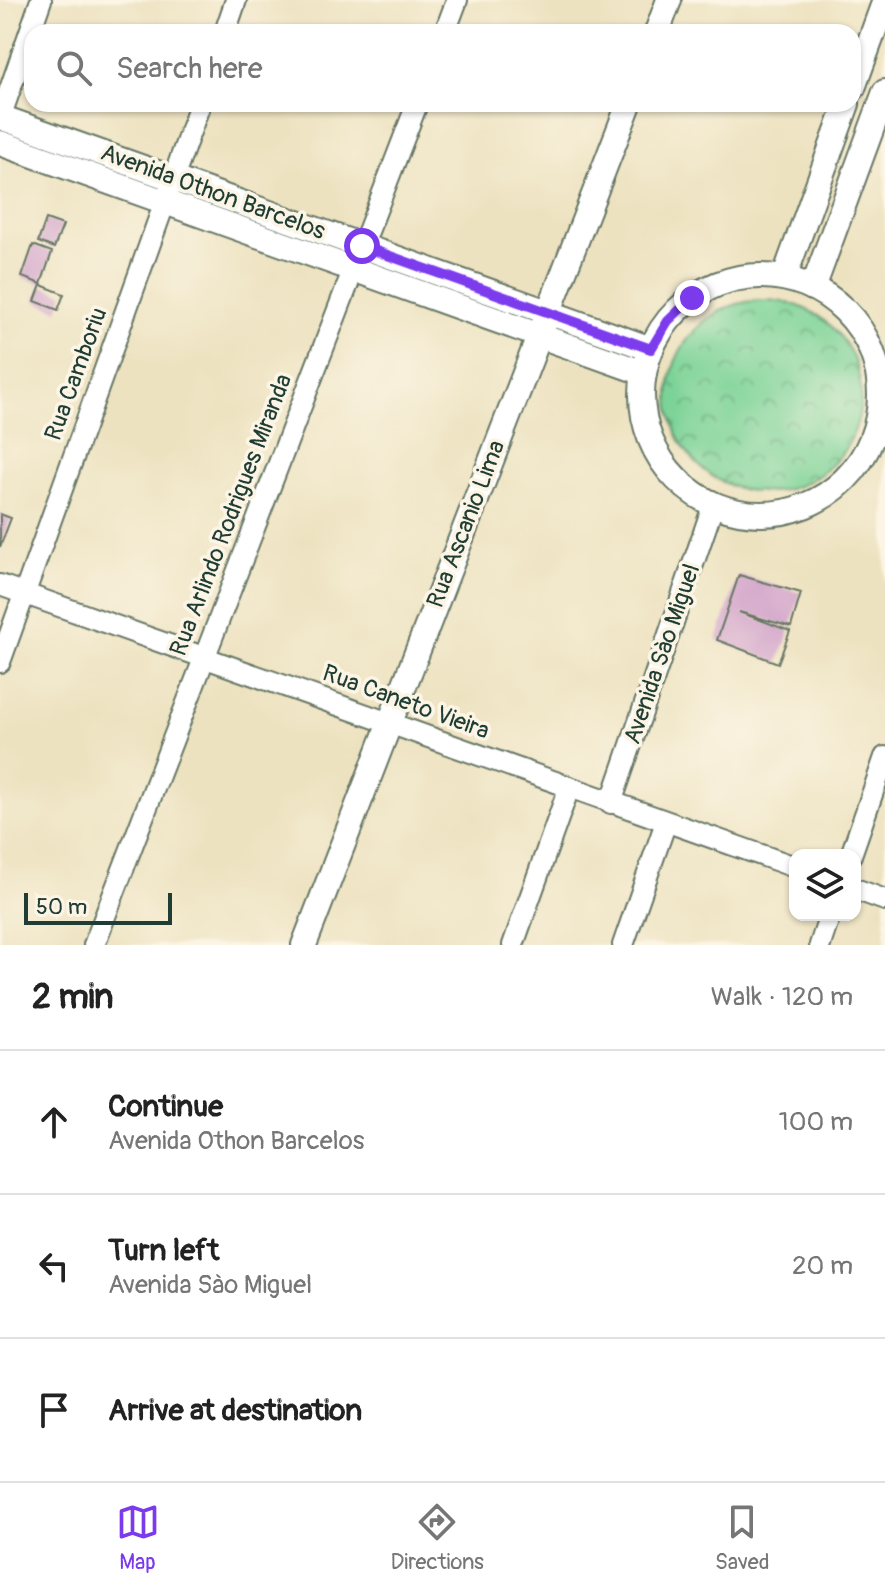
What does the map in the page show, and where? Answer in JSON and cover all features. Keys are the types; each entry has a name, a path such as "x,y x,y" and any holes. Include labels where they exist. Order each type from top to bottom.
{"street":[{"path":"33,24 41,0"},
{"path":"228,24 236,0"},
{"path":"448,24 457,0"},
{"path":"660,24 669,0"},
{"path":"861,66 885,0"},
{"path":"0,117 24,49"},
{"path":"813,288 885,92"},
{"name":"Rua Camboriu","path":"0,662 197,112"},
{"name":"Rua Arlindo Rodrigues Miranda","path":"94,945 414,112"},
{"name":"Rua Ascanio Lima","path":"304,945 626,112"},
{"path":"784,278 844,112"},
{"name":"Avenida Othon Barcelos","path":"0,117 651,349"},
{"name":"Avenida Othon Barcelos","path":"0,143 644,373"},
{"path":"752,276 784,278 813,288 840,306 862,330 875,360 881,426 876,453 818,501 784,513 748,515 713,506 680,484 655,452 643,413 644,373 651,349 668,321 692,298 720,283 752,276"},
{"name":"Avenida Sào Miguel","path":"611,803 713,506"},
{"name":"Rua Caneto Vieira","path":"0,585 789,865"},
{"path":"853,849 885,757"},
{"path":"513,945 569,788"},
{"path":"623,945 666,822"},
{"path":"861,891 885,900"},
{"path":"820,945 828,921"}],"green space":[{"path":"765,300 802,307 833,328 854,359 861,396 854,433 833,464 802,485 765,492 728,485 697,464 676,433 669,396 676,359 697,328 728,307"}],"building":[{"path":"46,219 63,225 54,248 38,242"},
{"path":"33,245 52,252 41,284 22,277"},
{"path":"41,285 64,294 58,310 35,301"},
{"path":"0,514 11,518 0,547"},
{"path":"739,575 801,593 791,627 739,612 790,631 778,663 717,640"}],"route":[{"path":"362,246 651,349 668,321 692,298"}]}
